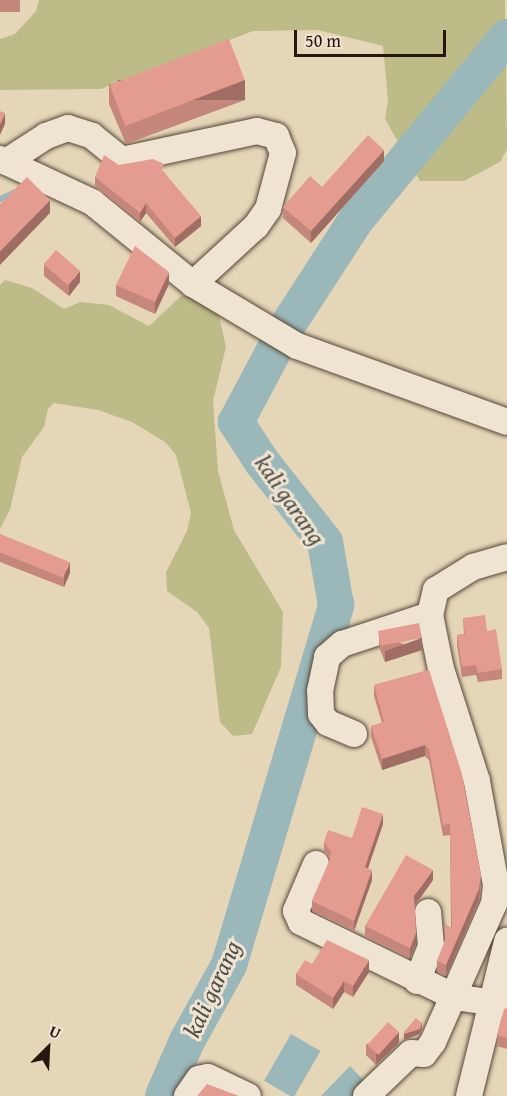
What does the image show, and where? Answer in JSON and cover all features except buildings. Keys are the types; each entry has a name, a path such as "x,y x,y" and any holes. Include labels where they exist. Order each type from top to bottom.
{"street":[{"path":"3,160 46,136 68,128 92,136 122,160 257,131 276,136 283,153 268,209 255,226 198,279"},
{"path":"3,160 92,202 236,309 297,346 507,422"},
{"path":"366,1096 411,1053 424,1054 455,997 494,904 496,885 477,781 441,669 429,615 436,590 473,567 507,557"},
{"path":"354,734 328,723 321,714 321,677 330,652 429,615"},
{"path":"316,864 296,911 301,922 417,981 455,997 498,1005"},
{"path":"417,981 431,946 428,912"},
{"path":"469,1096 498,1005 507,941"},
{"path":"187,1096 199,1079 208,1077 248,1096"}],"shaded area":[{"path":"39,0 505,0 507,149 500,162 464,181 420,181 385,119 388,101 383,46 318,30 253,31 101,89 0,90 0,39 15,34 36,11"},
{"path":"5,280 32,288 64,309 80,302 109,305 149,326 181,296 190,295 218,311 226,347 213,401 218,471 234,530 283,612 281,667 252,734 233,736 220,722 209,628 197,612 167,591 166,572 187,531 191,513 176,455 165,442 132,422 98,410 54,403 48,409 44,427 22,457 10,510 0,529 0,285"}],"water":[{"path":"291,1034 320,1051 294,1096 290,1096 264,1081"},
{"path":"350,1066 369,1086 354,1096 321,1096"}],"waterway":[{"name":"kali garang","path":"163,1096 187,1041 229,965 336,605 325,542 262,462 236,422 286,328 356,220 507,37"},
{"path":"0,199 16,192"}]}
